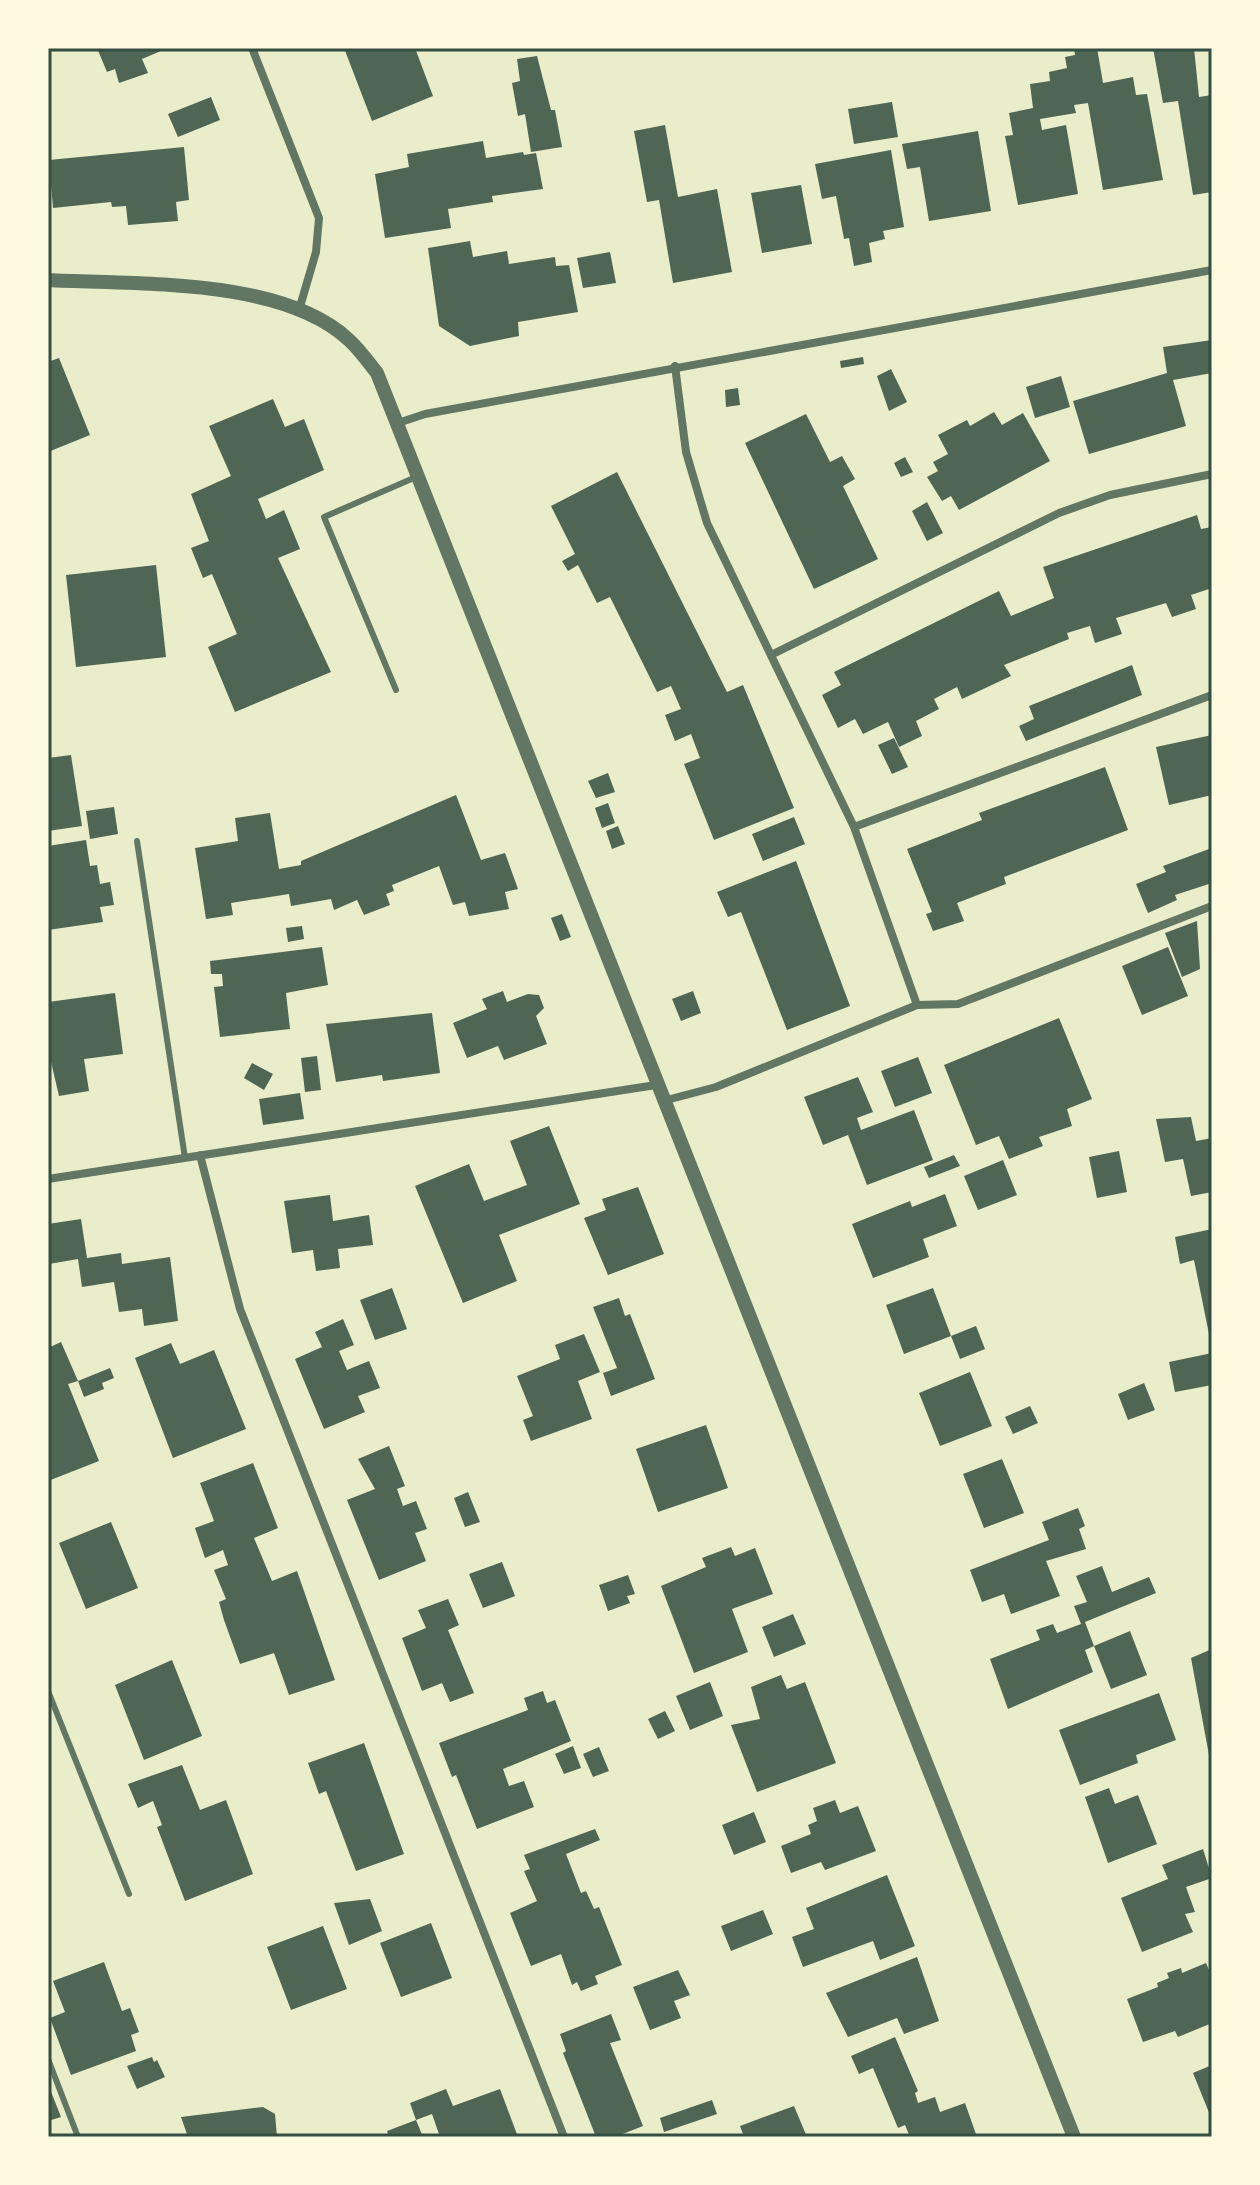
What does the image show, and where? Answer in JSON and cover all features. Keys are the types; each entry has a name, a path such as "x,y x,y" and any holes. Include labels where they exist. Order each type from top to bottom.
{"street":[{"path":"252,48 319,218 316,252 299,310"},
{"path":"398,423 425,414 675,366 1212,270"},
{"path":"48,280 252,294 299,310 354,345 377,373 1074,2137"},
{"path":"675,366 695,487 707,523 854,827 917,1005"},
{"path":"773,654 1059,513 1139,487 1212,474"},
{"path":"854,827 1212,695"},
{"path":"663,1101 716,1087 917,1005 958,1004 1212,906"},
{"path":"48,1179 656,1085"},
{"path":"200,1155 240,1309 564,2137"}],"lane":[{"path":"396,690 324,517 419,476"},
{"path":"137,841 185,1158"},
{"path":"48,1691 129,1894"},
{"path":"48,2059 78,2137"}],"building":[{"path":"97,48 168,48 142,59 148,73 119,83 115,69 107,72"},
{"path":"344,48 415,48 433,96 372,121"},
{"path":"1074,48 1097,48 1103,83 1133,77 1136,95 1147,94 1163,180 1103,190 1088,103 1074,105 1076,113 1040,119 1042,130 1066,125 1078,194 1018,205 1005,136 1013,135 1009,113 1033,108 1030,84 1050,81 1049,72 1067,68 1065,57 1075,55"},
{"path":"1153,48 1194,48 1199,97 1212,95 1212,192 1193,195 1178,101 1163,103"},
{"path":"537,56 551,110 555,110 562,147 531,152 525,114 518,116 512,83 520,81 517,59"},
{"path":"211,97 220,120 178,137 168,114"},
{"path":"892,102 898,137 854,144 848,109"},
{"path":"665,125 678,197 717,189 732,272 673,283 659,200 647,202 634,131"},
{"path":"978,131 991,211 929,221 920,167 907,169 902,144"},
{"path":"483,141 486,158 536,153 543,189 492,196 493,202 448,209 451,228 385,238 375,174 409,167 407,154"},
{"path":"184,147 189,200 176,202 178,221 128,225 126,206 112,207 111,202 53,208 49,160"},
{"path":"891,150 904,227 883,231 885,239 869,243 872,262 854,266 849,238 844,239 836,196 822,199 815,164"},
{"path":"801,185 812,244 762,253 751,193"},
{"path":"470,241 473,257 507,251 509,264 555,257 556,266 569,265 578,312 518,322 519,336 470,346 439,326 428,248"},
{"path":"610,252 616,283 583,288 577,258"},
{"path":"1212,340 1212,373 1173,380 1186,426 1089,454 1073,401 1167,373 1163,347"},
{"path":"863,357 864,364 841,368 840,361"},
{"path":"59,358 90,435 48,452 48,362"},
{"path":"891,369 907,402 889,411 877,376"},
{"path":"1061,376 1070,407 1035,418 1026,387"},
{"path":"738,388 740,405 726,407 725,390"},
{"path":"273,399 285,427 304,419 324,470 258,499 266,519 284,510 300,549 278,558 331,672 235,712 208,647 237,634 212,574 203,578 191,548 209,541 191,494 231,476 209,426"},
{"path":"994,412 1002,425 1023,413 1050,461 959,510 951,496 942,501 927,477 938,471 933,462 948,454 938,435 967,420 970,426"},
{"path":"806,414 830,462 842,456 855,479 843,486 878,559 814,589 745,443"},
{"path":"905,457 913,472 901,477 894,463"},
{"path":"617,472 727,692 743,685 794,808 714,840 684,764 700,758 691,734 675,741 665,715 681,709 671,686 657,692 610,597 597,603 578,565 568,571 562,561 575,554 551,506"},
{"path":"927,502 943,533 927,541 912,511"},
{"path":"1197,515 1201,529 1212,527 1212,588 1191,595 1196,609 1172,617 1166,603 1116,618 1122,634 1095,643 1090,626 1067,633 1069,639 1004,665 1011,676 962,699 957,687 934,699 939,709 916,721 922,736 899,747 888,722 863,734 855,719 838,728 822,695 841,685 834,672 999,591 1011,616 1054,598 1043,567"},
{"path":"156,565 166,657 76,667 66,575"},
{"path":"1132,665 1142,695 1026,741 1019,726 1034,719 1029,706"},
{"path":"1212,735 1212,795 1169,805 1156,747"},
{"path":"894,738 908,767 892,774 878,745"},
{"path":"71,755 82,826 48,831 48,758"},
{"path":"1105,767 1128,830 1004,877 1006,884 957,903 964,921 933,931 926,914 932,912 907,849 982,820 979,813"},
{"path":"608,773 615,792 596,798 588,781"},
{"path":"456,795 481,860 505,853 518,889 505,892 509,909 469,916 465,902 453,905 439,866 392,885 394,891 386,894 390,905 364,915 357,900 334,910 331,899 291,906 289,894 231,903 233,915 206,919 195,848 238,841 235,818 270,813 279,869 301,865 301,861"},
{"path":"608,803 615,823 602,828 595,808"},
{"path":"114,807 118,834 90,839 86,811"},
{"path":"794,817 805,844 763,861 752,834"},
{"path":"618,826 625,844 612,849 606,831"},
{"path":"86,840 90,866 97,865 100,884 110,882 114,905 100,907 103,922 48,930 48,846"},
{"path":"1209,849 1212,883 1175,895 1177,900 1148,913 1136,884 1166,872 1163,866"},
{"path":"796,861 850,1006 787,1030 741,912 728,917 717,892"},
{"path":"562,914 571,937 560,941 551,918"},
{"path":"1197,921 1200,969 1182,977 1165,933"},
{"path":"302,926 304,939 288,942 286,928"},
{"path":"322,947 328,985 286,993 290,1029 220,1037 214,987 223,986 222,974 211,974 210,961"},
{"path":"1168,947 1188,996 1142,1015 1122,966"},
{"path":"503,991 507,1002 528,994 539,995 544,1008 536,1016 547,1044 504,1060 498,1046 467,1058 453,1023 487,1009 482,999"},
{"path":"693,991 701,1013 681,1021 672,999"},
{"path":"115,993 123,1054 84,1059 89,1091 59,1096 48,1049 48,1002"},
{"path":"432,1013 440,1073 383,1081 382,1075 336,1082 326,1024"},
{"path":"1059,1018 1092,1099 1067,1109 1072,1126 1039,1137 1043,1146 1009,1159 999,1136 976,1145 944,1065"},
{"path":"317,1056 321,1090 305,1092 301,1058"},
{"path":"918,1057 932,1093 895,1107 881,1071"},
{"path":"252,1063 273,1074 264,1090 244,1078"},
{"path":"858,1077 873,1112 857,1118 861,1130 914,1110 933,1160 867,1185 848,1135 823,1145 804,1097"},
{"path":"300,1093 304,1119 263,1125 259,1099"},
{"path":"1191,1117 1196,1141 1212,1138 1212,1192 1191,1196 1183,1159 1165,1162 1156,1119"},
{"path":"549,1126 580,1204 499,1235 517,1281 463,1303 415,1186 469,1164 484,1201 527,1185 510,1141"},
{"path":"1119,1151 1127,1192 1097,1198 1089,1157"},
{"path":"954,1155 960,1166 929,1178 924,1167"},
{"path":"1003,1160 1017,1195 978,1210 964,1176"},
{"path":"638,1187 664,1254 608,1275 584,1218 606,1210 602,1199"},
{"path":"945,1194 957,1226 923,1239 929,1257 873,1278 852,1224 910,1201 912,1207"},
{"path":"330,1195 333,1221 369,1215 373,1245 338,1249 340,1268 316,1271 313,1250 292,1253 284,1201"},
{"path":"81,1219 87,1258 121,1253 122,1264 170,1257 178,1321 144,1326 142,1309 119,1312 114,1282 82,1287 78,1259 49,1264 48,1224"},
{"path":"1212,1229 1212,1334 1209,1334 1194,1260 1180,1264 1175,1237"},
{"path":"392,1288 407,1329 375,1340 360,1300"},
{"path":"933,1288 951,1336 904,1354 886,1305"},
{"path":"619,1298 625,1316 630,1314 655,1379 611,1396 603,1373 617,1368 593,1307"},
{"path":"343,1319 354,1345 339,1351 347,1370 369,1361 380,1388 358,1396 365,1412 324,1429 295,1359 322,1347 315,1332"},
{"path":"976,1326 985,1349 960,1359 951,1336"},
{"path":"584,1334 600,1372 578,1381 592,1419 531,1441 523,1420 533,1416 517,1376 560,1359 555,1345"},
{"path":"61,1342 78,1381 68,1384 99,1461 48,1481 48,1348"},
{"path":"171,1343 180,1364 214,1350 246,1429 173,1458 135,1358"},
{"path":"1212,1353 1212,1385 1175,1392 1169,1362"},
{"path":"110,1368 114,1378 102,1383 104,1389 84,1397 78,1381"},
{"path":"970,1372 992,1426 940,1446 919,1393"},
{"path":"1144,1383 1155,1410 1128,1420 1118,1394"},
{"path":"1030,1406 1038,1423 1013,1434 1005,1417"},
{"path":"706,1425 728,1488 658,1512 636,1449"},
{"path":"389,1446 405,1486 397,1489 403,1506 416,1501 427,1529 415,1533 426,1561 379,1580 347,1500 375,1489 358,1459"},
{"path":"1002,1459 1024,1513 984,1528 963,1474"},
{"path":"253,1463 278,1528 254,1538 272,1581 297,1571 335,1680 289,1695 274,1653 240,1664 219,1602 226,1599 214,1570 228,1565 223,1550 205,1558 195,1528 214,1521 200,1483"},
{"path":"468,1492 480,1522 465,1527 454,1498"},
{"path":"1078,1508 1085,1526 1079,1529 1086,1549 1046,1561 1060,1596 1011,1614 1004,1594 982,1602 970,1570 1049,1540 1042,1522"},
{"path":"111,1522 138,1588 86,1609 59,1543"},
{"path":"731,1547 735,1556 755,1548 773,1594 732,1609 748,1652 694,1673 661,1586 706,1567 702,1558"},
{"path":"502,1562 515,1596 483,1608 469,1574"},
{"path":"1102,1566 1112,1592 1149,1577 1156,1593 1085,1622 1094,1646 1085,1650 1093,1672 1008,1709 990,1659 1040,1640 1036,1630 1053,1624 1057,1633 1081,1624 1074,1606 1087,1602 1076,1576"},
{"path":"628,1575 635,1594 627,1596 630,1603 608,1611 599,1585"},
{"path":"448,1599 459,1625 448,1630 474,1693 450,1702 442,1683 422,1691 402,1638 426,1628 418,1610"},
{"path":"793,1614 806,1644 774,1657 762,1627"},
{"path":"1130,1631 1147,1675 1111,1689 1094,1646"},
{"path":"1212,1649 1212,1766 1211,1766 1191,1658"},
{"path":"172,1660 202,1736 144,1760 115,1685"},
{"path":"781,1675 787,1689 805,1682 836,1763 757,1792 731,1725 760,1719 751,1687"},
{"path":"710,1682 723,1716 690,1730 676,1696"},
{"path":"543,1691 547,1703 555,1700 571,1741 503,1769 509,1786 524,1781 534,1807 477,1829 456,1775 452,1777 439,1743 528,1710 524,1698"},
{"path":"1159,1693 1176,1740 1136,1755 1138,1763 1080,1785 1059,1730"},
{"path":"665,1711 675,1731 658,1739 648,1719"},
{"path":"364,1743 404,1854 356,1871 326,1791 319,1794 308,1763"},
{"path":"573,1746 581,1768 564,1774 555,1754"},
{"path":"599,1747 609,1771 593,1777 583,1754"},
{"path":"182,1765 200,1810 226,1800 253,1874 185,1901 157,1827 162,1825 153,1801 138,1808 128,1784"},
{"path":"1109,1788 1115,1804 1138,1795 1157,1844 1108,1863 1085,1797"},
{"path":"835,1800 840,1813 858,1806 876,1851 825,1870 821,1862 791,1873 781,1846 811,1834 808,1825 817,1821 813,1808"},
{"path":"754,1812 766,1842 734,1855 722,1825"},
{"path":"595,1829 600,1840 566,1854 581,1893 586,1891 594,1909 599,1907 622,1965 595,1976 598,1984 581,1991 577,1982 572,1985 561,1954 531,1966 510,1913 537,1901 524,1871 530,1869 524,1855"},
{"path":"1203,1849 1212,1878 1186,1887 1195,1912 1185,1914 1193,1932 1142,1952 1121,1898 1168,1879 1162,1865"},
{"path":"887,1875 915,1946 880,1960 873,1941 803,1967 792,1937 814,1929 806,1908"},
{"path":"370,1899 382,1931 349,1945 334,1903"},
{"path":"763,1910 773,1934 731,1951 721,1926"},
{"path":"431,1923 452,1978 401,1997 380,1943"},
{"path":"323,1926 347,1989 291,2010 267,1947"},
{"path":"917,1957 939,2021 904,2034 897,2018 848,2037 826,1993"},
{"path":"104,1962 122,2011 130,2008 139,2032 131,2035 136,2051 71,2075 50,2018 65,2012 53,1981"},
{"path":"1206,1963 1212,1977 1212,2023 1178,2037 1175,2031 1143,2042 1127,1999 1158,1987 1157,1983 1169,1978 1167,1973 1181,1968 1182,1973"},
{"path":"678,1970 690,1995 674,2001 681,2018 650,2030 633,1987"},
{"path":"611,2014 621,2040 610,2043 643,2126 615,2137 596,2137 563,2053 566,2051 560,2034"},
{"path":"895,2037 918,2091 915,2093 918,2103 935,2097 940,2112 965,2103 977,2137 910,2137 905,2125 898,2128 873,2068 859,2074 851,2056"},
{"path":"152,2057 154,2062 157,2060 165,2077 137,2089 127,2066"},
{"path":"1212,2065 1212,2120 1193,2073"},
{"path":"48,2084 61,2117 48,2121"},
{"path":"446,2089 453,2106 500,2089 518,2137 440,2137 432,2114 416,2120 410,2103"},
{"path":"712,2100 717,2114 664,2132 660,2118"},
{"path":"794,2106 807,2137 744,2137 740,2126"},
{"path":"263,2107 275,2114 277,2137 188,2137 181,2117"},
{"path":"416,2120 423,2137 389,2137 387,2131"}]}
